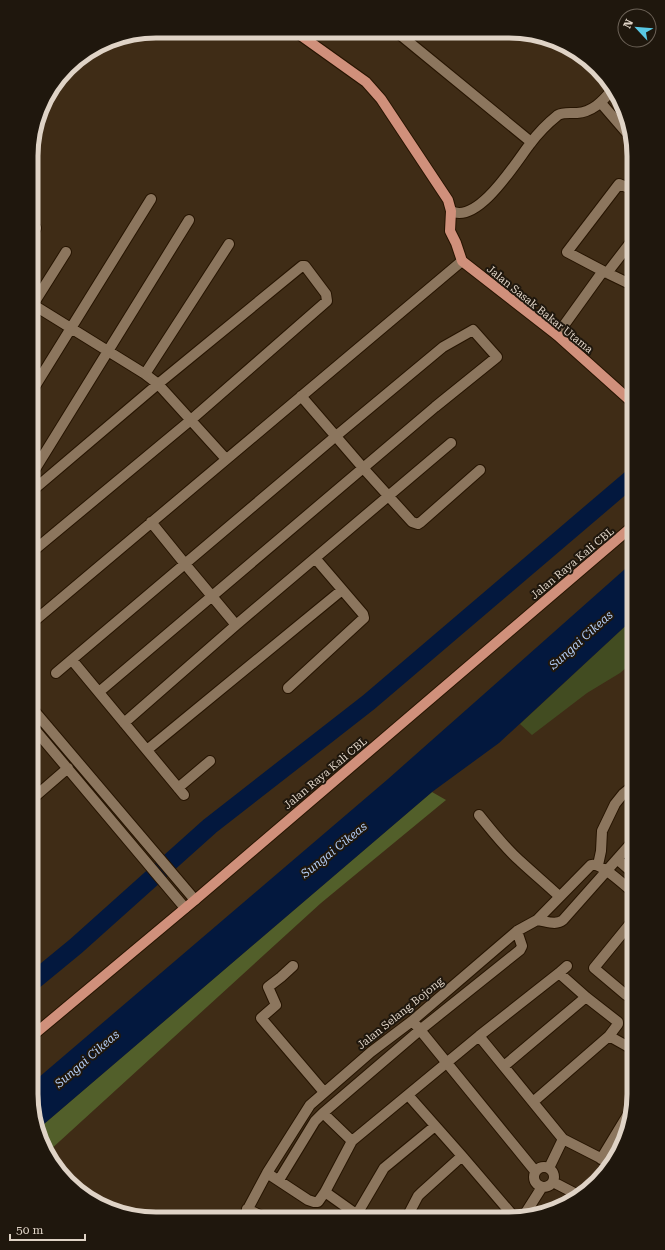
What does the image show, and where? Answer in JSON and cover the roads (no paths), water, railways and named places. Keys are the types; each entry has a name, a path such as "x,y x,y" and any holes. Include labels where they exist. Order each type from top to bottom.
{"main road":[{"path":"304,38 366,82 381,99 448,200 450,231 462,261"},
{"name":"Jalan Sasak Bakar Utama","path":"462,261 557,335 627,398"},
{"name":"Jalan Raya Kali CBL","path":"38,1031 195,900 627,531"}],"street":[{"path":"405,38 531,142"},
{"path":"450,216 465,213 480,204 495,190 531,142 558,115 561,113 581,112 588,110 601,103 609,93"},
{"path":"601,103 624,130"},
{"path":"627,187 619,184 567,252 627,283"},
{"path":"38,381 151,199"},
{"path":"38,464 189,220"},
{"path":"145,374 229,244"},
{"path":"557,335 605,272 627,246"},
{"path":"38,296 66,252"},
{"path":"38,618 462,261"},
{"path":"38,486 158,384 302,266 305,266 326,294 327,301 192,419 38,547"},
{"path":"38,309 145,374 158,384 192,419 226,459"},
{"path":"56,673 336,436 444,347 473,330 497,357 435,407 364,469 99,692"},
{"path":"301,396 412,522 418,524 480,470"},
{"path":"124,723 236,625 451,443"},
{"path":"151,522 236,625"},
{"path":"288,688 363,619 364,615 315,558"},
{"path":"147,750 342,590"},
{"path":"72,660 181,792 210,761"},
{"path":"38,715 172,871 195,900"},
{"path":"38,733 148,862 185,908"},
{"path":"38,794 68,768"},
{"path":"627,791 615,804 602,831 601,851 609,865 627,885"},
{"path":"479,815 519,861 559,896"},
{"path":"129,840 138,832"},
{"path":"537,920 559,923 609,865 627,847"},
{"name":"Jalan Selang Bojong","path":"249,1212 267,1173 310,1105 371,1052 412,1021 517,931 537,920 591,865 609,865"},
{"path":"609,865 627,871"},
{"path":"627,928 594,968 627,995"},
{"path":"279,1180 315,1121 323,1113 420,1030 520,950 522,946 517,931"},
{"path":"293,966 281,978 268,987 276,1005 261,1018 324,1092"},
{"path":"267,1173 314,1202 318,1202 325,1192 352,1141 563,969 586,997 618,1022 617,1026 609,1036 533,1102"},
{"path":"504,1066 586,997"},
{"path":"412,1021 535,1171"},
{"path":"479,1036 563,1139 606,1161"},
{"path":"609,1036 627,1046"},
{"path":"408,1095 462,1156 517,1212"},
{"path":"323,1113 352,1141"},
{"path":"602,1159 624,1122"},
{"path":"362,1212 384,1168 435,1126"},
{"path":"549,1168 563,1139"},
{"path":"410,1212 418,1196 462,1156"},
{"path":"542,1166 549,1168 554,1174 553,1182 546,1187 542,1187 535,1183 533,1175 535,1171 542,1166"},
{"path":"553,1182 574,1193"},
{"path":"526,1211 542,1187"},
{"path":"325,1192 354,1212"}],"water":[{"name":"Sungai Cikeas","path":"627,567 627,624 499,743 432,792 42,1125 38,1102 38,1078 388,779"}],"waterway":[{"path":"38,977 76,946 210,826 369,702 627,482"}]}
